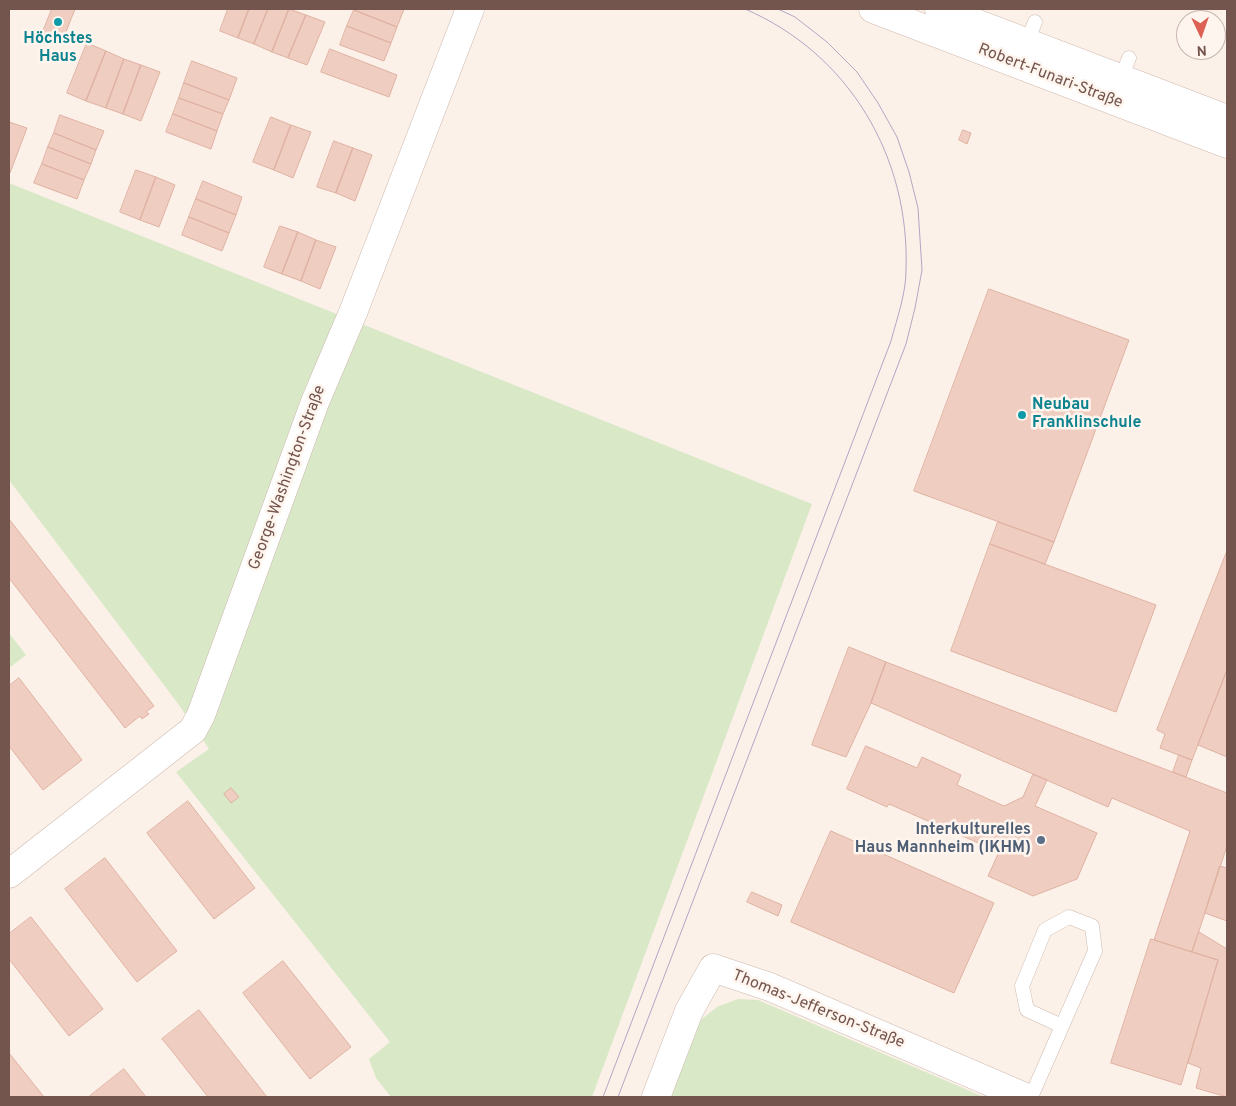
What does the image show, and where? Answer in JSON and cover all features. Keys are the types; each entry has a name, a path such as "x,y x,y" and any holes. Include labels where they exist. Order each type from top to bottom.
{"street":[{"name":"George-Washington-Straße","path":"9,874 193,730 201,715 315,402 354,310 470,9"},
{"name":"Robert-Funari-Straße","path":"873,9 1227,144"},
{"name":"Robert-Funari-Straße","path":"939,9 1031,32 1125,68 1227,119"},
{"name":"Thomas-Jefferson-Straße","path":"656,1097 689,1011 713,968 770,986 1025,1097"}],"lane":[{"path":"1007,60 1031,32"},
{"path":"1100,96 1125,68"},
{"path":"1031,1097 1096,950 1092,926 1069,917 1045,930 1022,986 1027,1010 1062,1026"}],"green space":[{"path":"9,183 812,504 592,1097 391,1097 376,1078 369,1059 390,1042 176,772 209,749 179,705 9,480"},
{"path":"9,633 26,655 9,668"},
{"path":"738,999 758,1000 984,1097 669,1097 697,1023 717,1007"}],"building":[{"name":"Höchstes Haus","path":"52,9 75,9 62,42 42,34"},
{"path":"228,9 249,9 238,38 220,31"},
{"path":"249,9 268,9 254,44 238,38"},
{"path":"268,9 289,9 272,52 254,44"},
{"path":"289,9 306,15 288,58 272,52"},
{"path":"354,9 404,9 397,27"},
{"path":"354,10 397,27 391,43 347,26"},
{"path":"306,15 325,22 307,65 288,58"},
{"path":"347,26 391,43 384,61 340,45"},
{"path":"87,43 106,51 86,101 67,93"},
{"path":"330,49 397,75 389,97 321,72"},
{"path":"106,51 124,59 106,108 86,101"},
{"path":"124,59 141,65 123,114 106,108"},
{"path":"192,61 237,78 229,100 184,83"},
{"path":"141,65 160,72 141,121 123,114"},
{"path":"184,83 229,100 223,114 179,98"},
{"path":"179,98 223,114 217,131 173,114"},
{"path":"173,114 217,131 211,149 166,132"},
{"path":"60,115 104,131 96,150 54,133"},
{"path":"271,117 291,125 274,170 253,162"},
{"path":"9,122 27,128 10,173 9,172"},
{"path":"291,125 311,132 293,178 274,170"},
{"path":"963,130 971,133 967,144 959,140"},
{"path":"54,133 96,150 91,164 48,147"},
{"path":"334,141 353,148 336,193 317,187"},
{"path":"48,147 91,164 84,180 42,164"},
{"path":"353,148 372,155 355,201 336,193"},
{"path":"42,164 84,180 77,199 34,183"},
{"path":"136,170 156,177 140,220 120,212"},
{"path":"156,177 175,185 159,227 140,220"},
{"path":"203,181 242,197 236,215 196,199"},
{"path":"196,199 236,215 229,233 189,217"},
{"path":"189,217 229,233 222,251 182,235"},
{"path":"280,226 298,232 282,274 264,267"},
{"path":"298,232 316,240 301,281 282,274"},
{"path":"316,240 336,247 320,289 301,281"},
{"name":"Neubau Franklinschule","path":"989,289 1129,340 1054,542 914,491"},
{"path":"9,519 154,706 146,712 149,714 142,719 140,716 125,728 9,578"},
{"path":"998,522 1054,542 1045,564 990,544"},
{"path":"990,544 1156,605 1116,712 951,651"},
{"path":"1227,551 1227,670 1192,760 1160,748 1165,734 1157,730"},
{"path":"849,647 886,662 871,703 846,757 812,745"},
{"path":"886,662 1227,793 1227,846 1192,952 1154,940 1190,831 1112,798 1108,807 871,703"},
{"path":"1227,670 1227,757 1198,745"},
{"path":"19,678 82,760 43,790 9,746 9,686"},
{"path":"866,746 917,768 922,757 961,775 957,785 1004,806 1023,797 1033,774 1047,780 1035,806 1097,833 1077,879 1033,896 988,876 999,852 889,804 887,807 847,789"},
{"path":"1179,755 1192,760 1186,777 1173,772"},
{"path":"231,788 239,797 231,803 224,794"},
{"path":"188,801 255,888 214,919 147,833"},
{"path":"831,831 994,903 954,993 791,922"},
{"path":"105,858 177,951 137,982 65,889"},
{"path":"1220,866 1227,868 1227,921 1205,913"},
{"path":"752,892 782,905 778,916 747,902"},
{"path":"31,917 103,1009 69,1036 9,959 9,934"},
{"path":"1199,932 1227,949 1227,1097 1196,1088 1201,1068 1188,1063 1218,960 1192,952"},
{"path":"1151,939 1218,960 1181,1085 1111,1063"},
{"path":"283,961 351,1047 310,1079 243,993"},
{"path":"199,1010 267,1097 208,1097 162,1039"},
{"path":"9,1053 44,1097 9,1097"},
{"path":"124,1069 146,1097 90,1096"}],"tram line":[{"path":"603,1097 891,341 904,288 906,270 905,228 897,188 885,150 866,114 843,82 815,53 782,29 745,9"},
{"path":"618,1097 906,344 922,270 918,208 909,172 897,137 878,103 857,72 827,42 795,17 778,9"}],"place":[{"name":"Höchstes Haus","path":"58,22"},
{"name":"Neubau Franklinschule","path":"1022,415"},
{"name":"Interkulturelles Haus Mannheim (IKHM)","path":"1041,840"}]}
